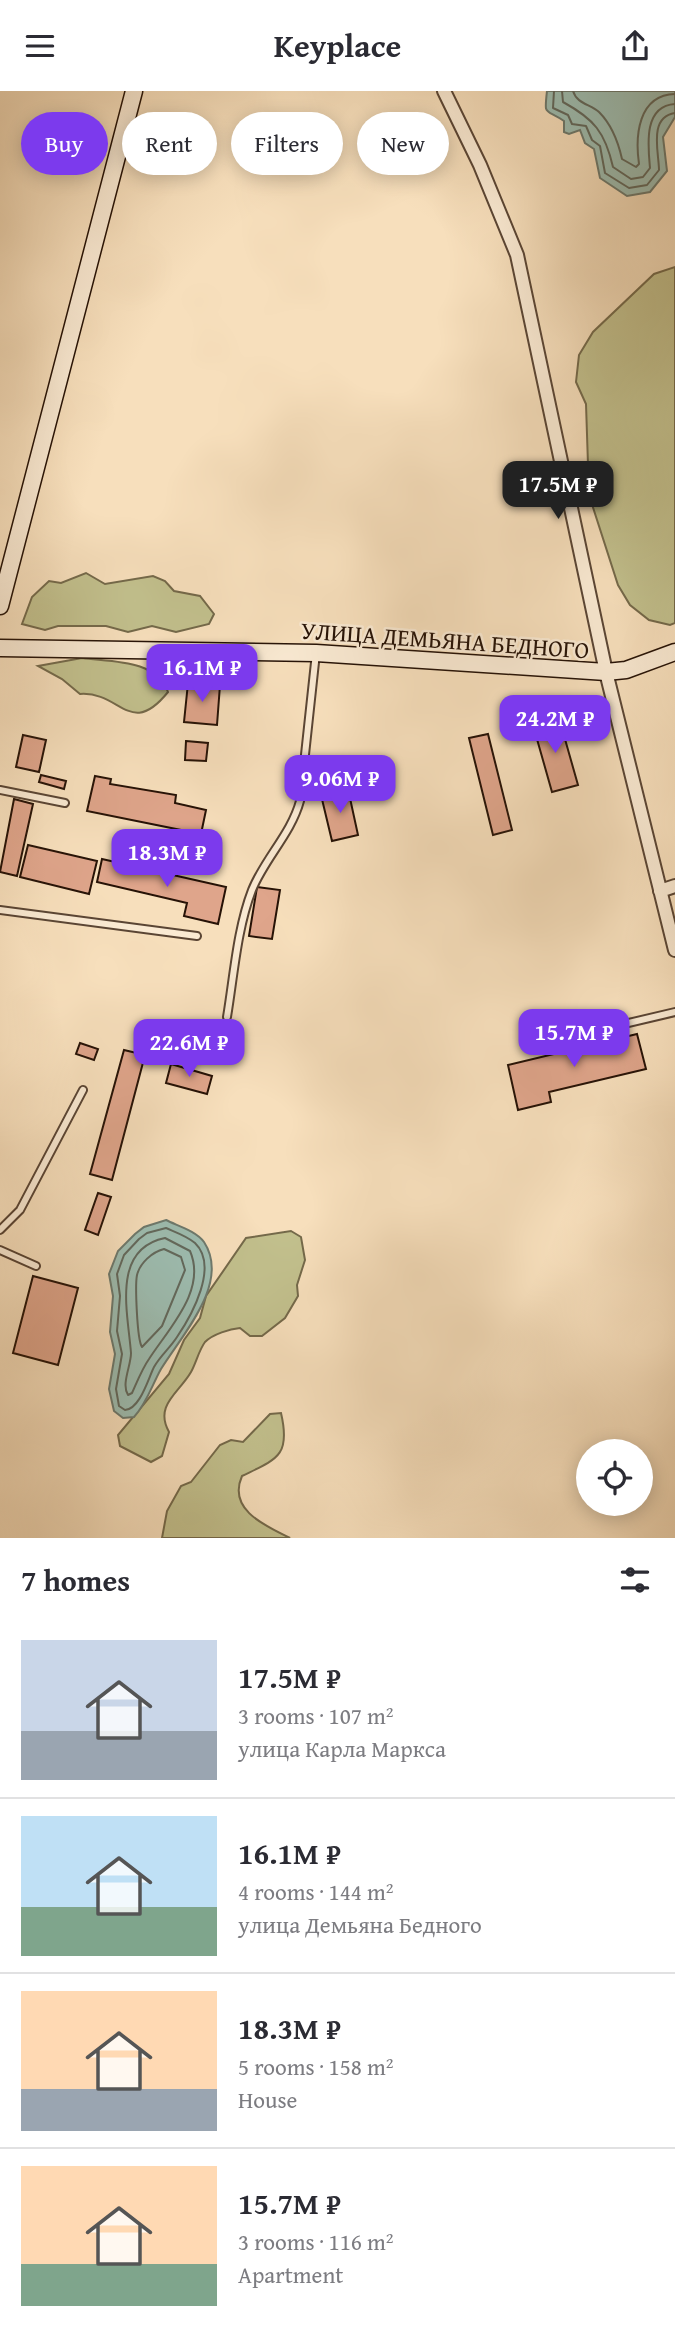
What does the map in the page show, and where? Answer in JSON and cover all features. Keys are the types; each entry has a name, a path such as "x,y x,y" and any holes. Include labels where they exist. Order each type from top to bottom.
{"street":[{"path":"0,606 134,91"},
{"path":"444,91 480,165 517,255 606,673 675,950"},
{"name":"УЛИЦА ДЕМЬЯНА БЕДНОГО","path":"0,648 316,653 606,673 626,670 675,652"},
{"path":"660,891 675,886"}],"lane":[{"path":"227,1017 244,916 253,888 296,819 316,653"},
{"path":"0,790 65,803"},
{"path":"0,910 198,936"},
{"path":"531,1046 675,1013"},
{"path":"0,1230 20,1210 83,1090"},
{"path":"0,1250 36,1266"}],"shaded area":[{"path":"675,267 675,623 670,625 649,620 630,605 618,585 589,495 586,404 576,382 579,355 593,332 654,274"},
{"path":"86,573 105,584 153,576 165,581 174,591 200,596 214,614 209,624 176,632 152,626 128,632 106,626 58,626 45,630 22,624 32,597 49,581 61,583"},
{"path":"82,658 143,668 154,673 168,692 144,712 134,712 94,695 80,694 62,679 38,666"},
{"path":"291,1231 301,1237 305,1260 297,1285 298,1296 285,1318 262,1336 250,1336 240,1328 222,1332 205,1342 191,1372 166,1407 165,1423 169,1432 162,1456 151,1462 120,1446 118,1435 169,1374 184,1340 200,1318 206,1296 246,1238"},
{"path":"281,1413 284,1427 282,1447 272,1460 242,1476 239,1488 244,1507 251,1515 290,1538 162,1538 167,1511 181,1486 191,1482 220,1445 231,1440 243,1442 270,1414"}],"water":[{"path":"547,91 675,91 675,117 663,137 667,171 650,192 627,196 600,178 594,149 585,143 580,130 569,134 564,132 564,121 547,111"},
{"path":"166,1220 192,1232 204,1242 211,1258 208,1291 191,1325 161,1369 142,1406 134,1417 123,1418 114,1411 109,1389 115,1354 110,1332 113,1296 109,1274 118,1251 135,1234 144,1227"}],"building":[{"path":"188,683 220,685 217,725 184,722"},
{"path":"559,718 578,785 552,792 533,725"},
{"path":"488,734 512,830 493,835 469,738"},
{"path":"23,735 46,740 39,772 16,767"},
{"path":"186,741 208,743 206,761 185,760"},
{"path":"41,775 66,781 64,789 39,782"},
{"path":"95,776 111,779 110,784 176,795 175,803 206,810 201,834 87,811"},
{"path":"348,789 358,835 332,841 321,795"},
{"path":"14,799 33,804 17,876 0,872"},
{"path":"28,845 97,861 89,894 20,877"},
{"path":"102,859 226,887 218,924 184,916 187,903 97,882"},
{"path":"257,887 280,890 272,939 249,936"},
{"path":"637,1034 646,1069 549,1092 551,1102 518,1110 508,1065"},
{"path":"80,1043 98,1049 94,1060 76,1054"},
{"path":"124,1050 145,1055 112,1180 90,1174"},
{"path":"171,1064 212,1076 207,1094 166,1083"},
{"path":"98,1193 111,1197 98,1235 85,1230"},
{"path":"33,1276 78,1288 58,1365 13,1353"}]}
